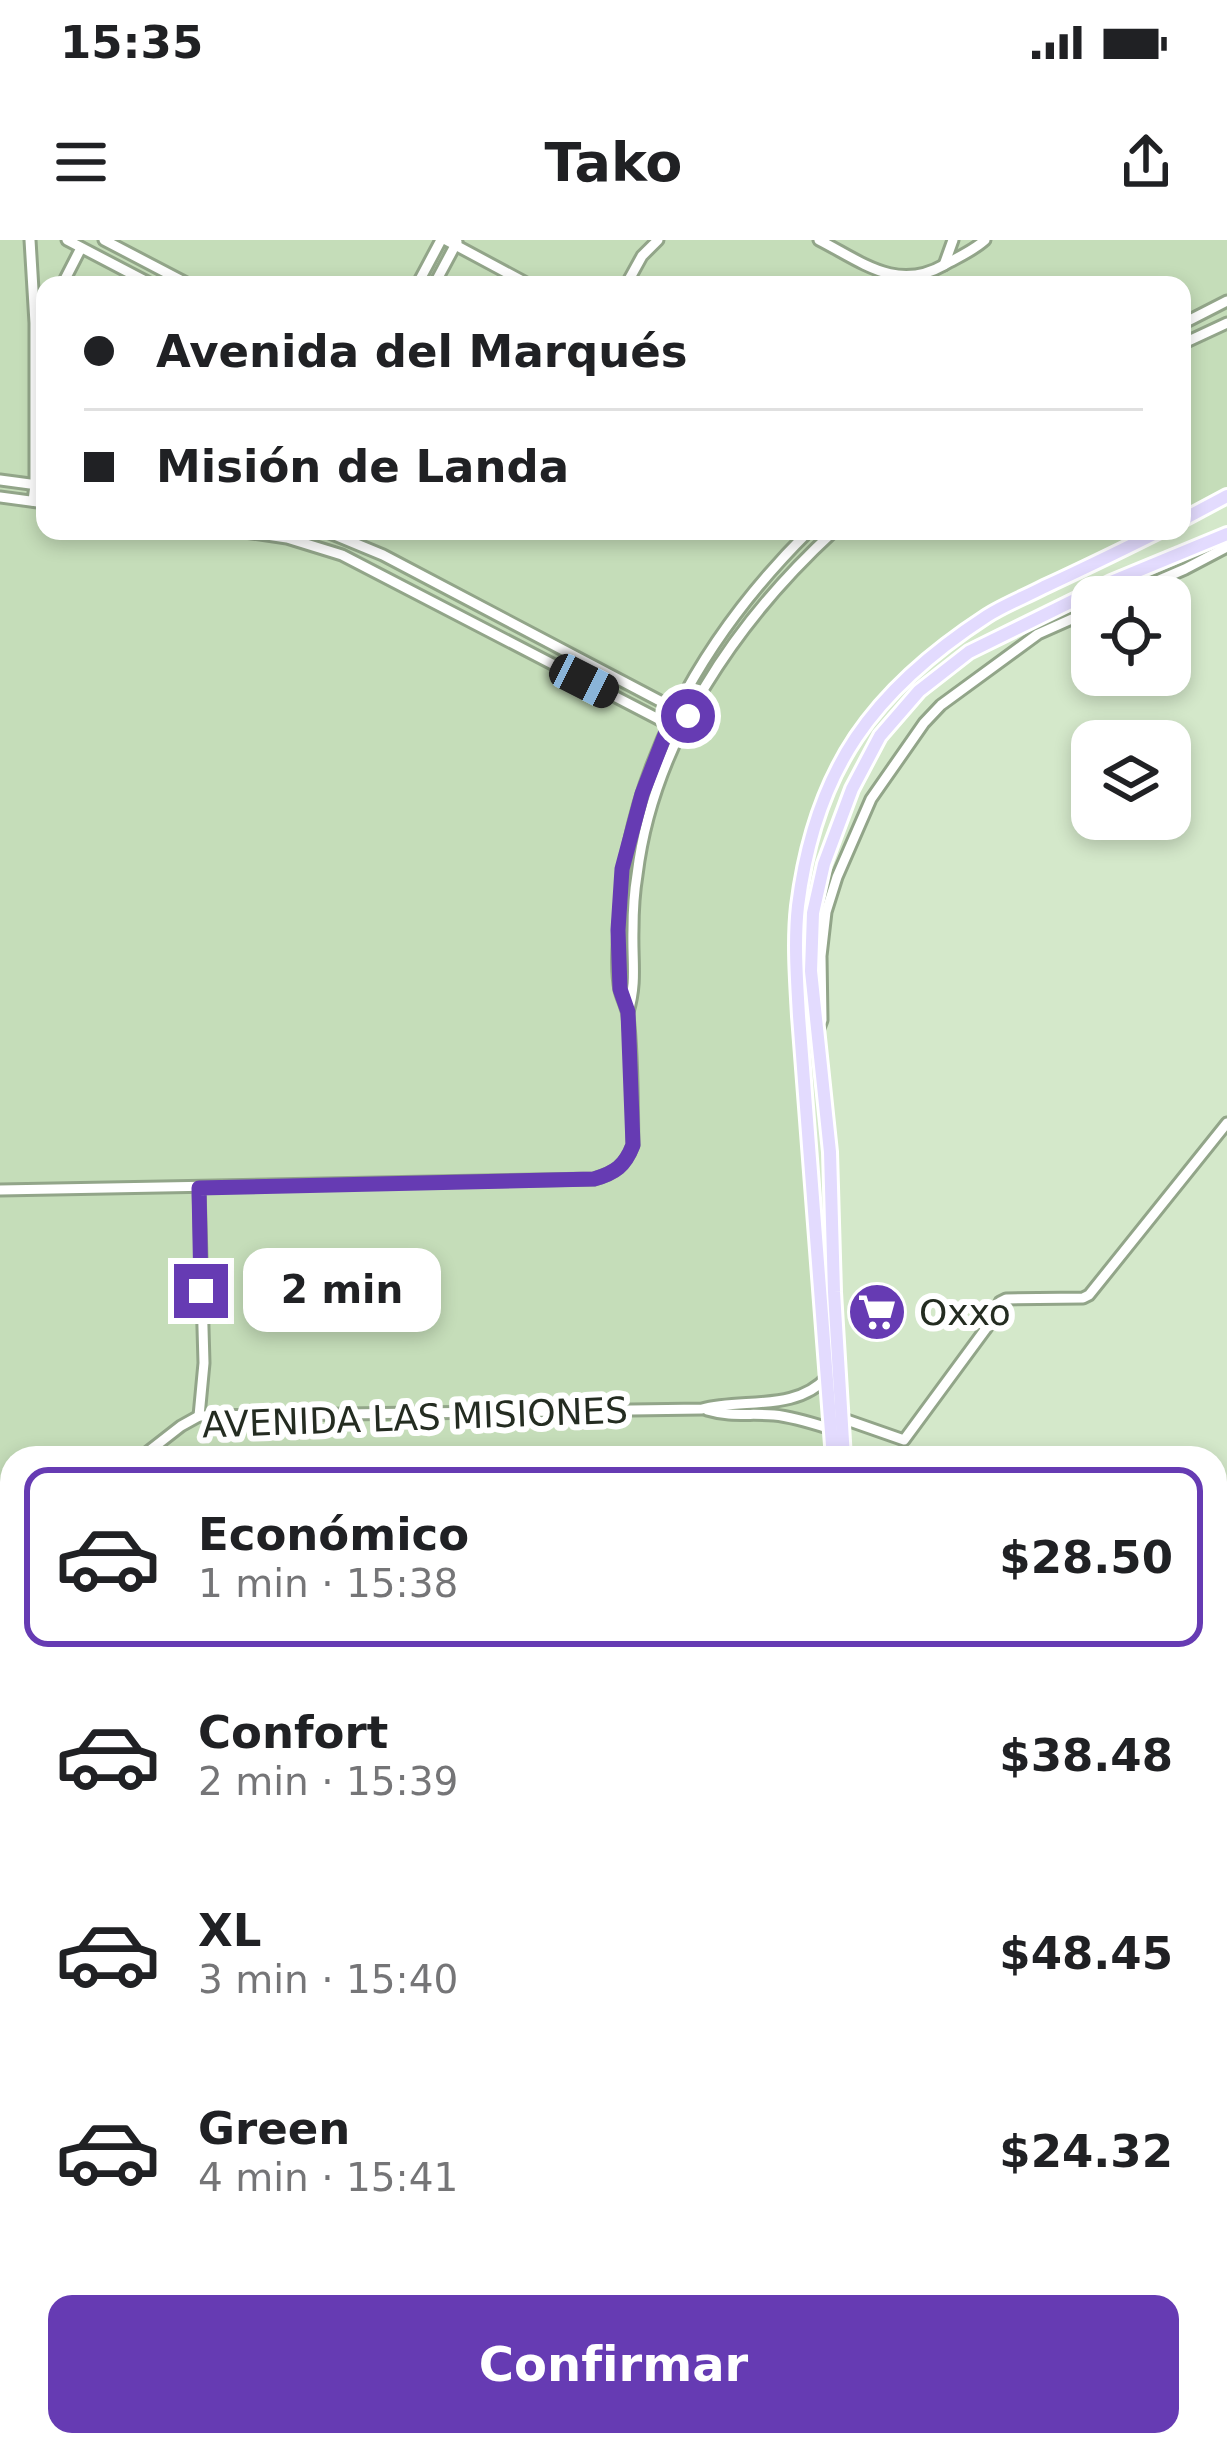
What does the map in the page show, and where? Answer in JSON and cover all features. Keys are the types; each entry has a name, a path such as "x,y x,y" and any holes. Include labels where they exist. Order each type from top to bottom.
{"main road":[{"path":"1191,515 1227,496"},
{"path":"833,1446 830,1152 811,971 813,913 824,864 852,790 880,736 919,691 969,652 1111,582 1227,534"},
{"path":"841,1446 827,1376 796,949 798,906 811,840 829,782 861,726 904,679 950,643 990,614 1142,540"}],"street":[{"path":"30,240 36,282"},
{"path":"68,240 135,276"},
{"path":"104,240 173,276"},
{"path":"631,276 658,240"},
{"path":"819,240 893,276"},
{"path":"944,265 953,240"},
{"path":"906,276 928,274 985,240"},
{"path":"424,276 450,241"},
{"path":"437,276 450,241"},
{"path":"450,241 514,276"},
{"path":"67,276 81,248"},
{"path":"1191,319 1227,301"},
{"path":"1191,340 1227,323"},
{"path":"0,480 36,484"},
{"path":"0,497 36,502"},
{"path":"314,540 680,730"},
{"path":"346,540 688,716"},
{"path":"0,1190 594,1179 613,1174 633,1145 628,1012 620,989 618,930 622,869 642,794 668,724 695,671 797,540"},
{"path":"802,540 810,552"},
{"path":"628,1012 635,989 637,872 655,798 680,730 748,625 824,540"},
{"path":"1170,576 1227,547"},
{"path":"375,572 383,556"},
{"path":"768,576 778,588"},
{"path":"736,615 748,625"},
{"path":"817,1034 822,1020 826,912 871,799 941,705 1038,634 1071,619"},
{"path":"634,823 648,827"},
{"name":"AVENIDA LAS MISIONES","path":"702,1409 836,1424 904,1440 1000,1302 1089,1295 1227,1123"},
{"path":"199,1188 204,1363 199,1416"},
{"name":"AVENIDA LAS MISIONES","path":"155,1446 199,1416 702,1409 804,1396 827,1376"}],"shaded area":[{"path":"0,240 1227,240 1227,499 1191,517 1191,276 36,276 36,540 1148,540 949,643 904,679 829,783 798,906 799,1016 833,1446 0,1446"}],"place":[{"name":"Oxxo","path":"877,1312"}],"route":[{"path":"201,1291 199,1188 594,1179 613,1174 627,1160 633,1145 628,1012 620,989 622,869 642,794 668,724 675,709 688,716"}]}
